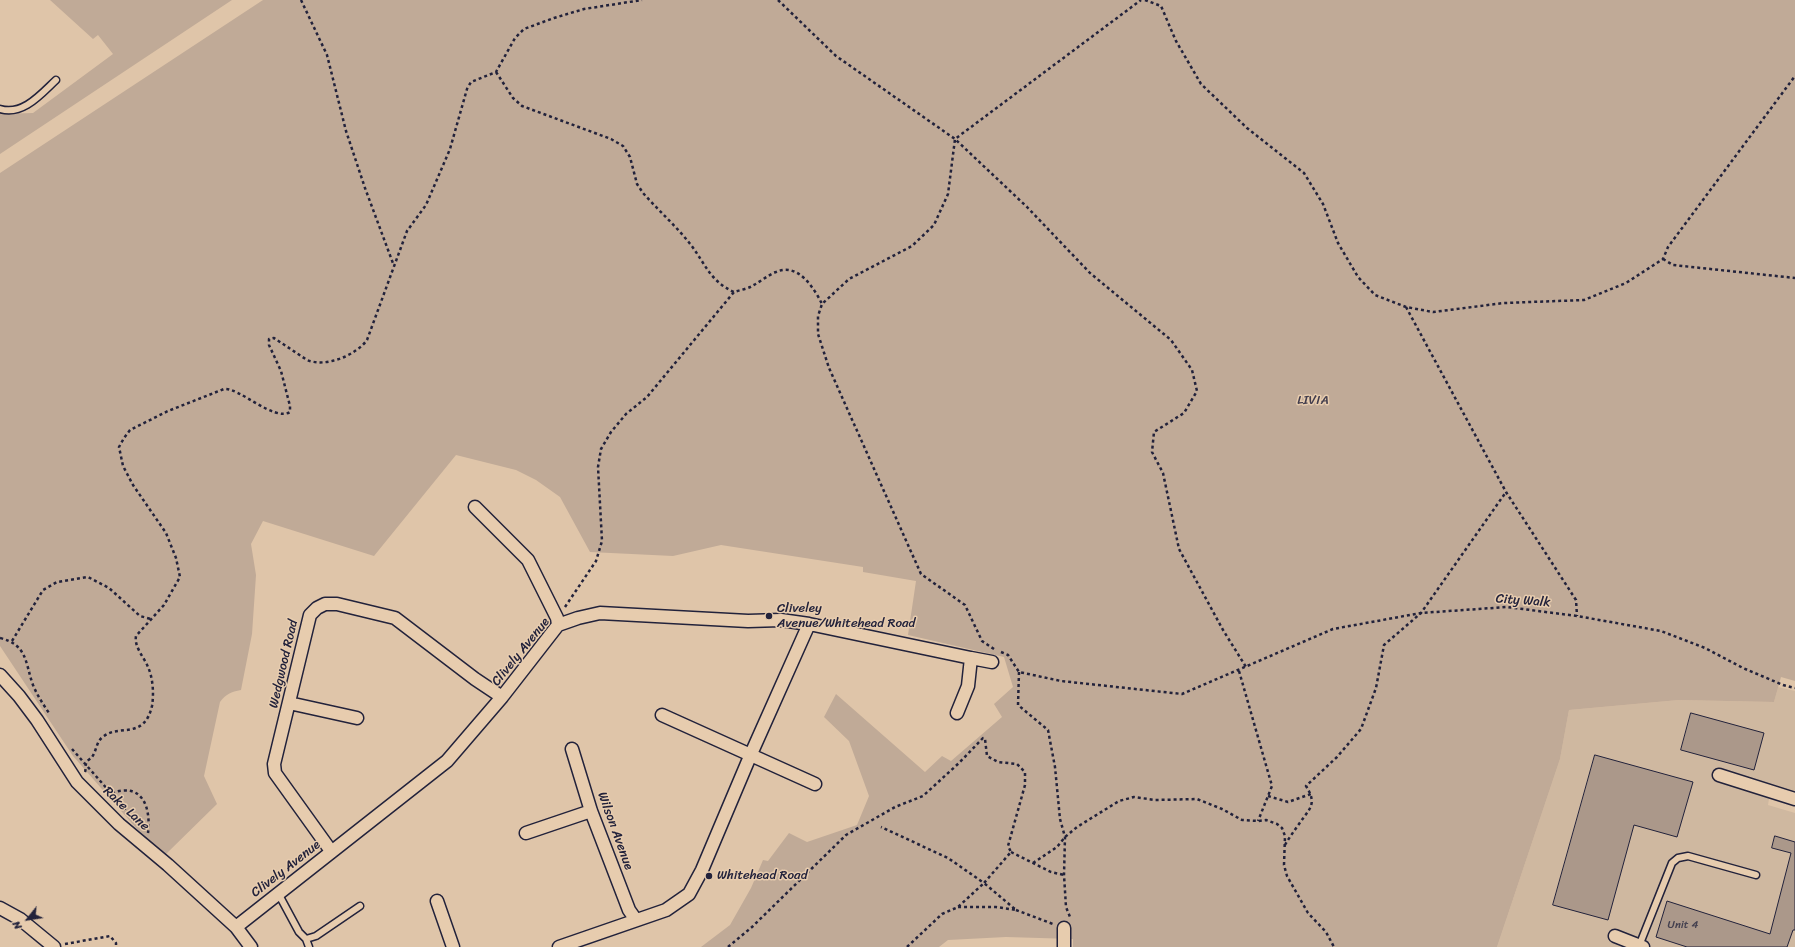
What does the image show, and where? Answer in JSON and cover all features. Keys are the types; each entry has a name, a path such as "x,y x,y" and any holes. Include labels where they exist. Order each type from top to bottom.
{"street":[{"path":"475,507 528,560 558,622"},
{"name":"Wedgwood Road","path":"331,851 274,773 274,764 310,615 317,608 325,604 337,604 395,618 502,697"},
{"name":"Clively Avenue","path":"236,927 447,761 502,697 558,622 600,613 748,621 781,620 809,624 992,662"},
{"path":"559,947 666,910 689,894 702,870 751,754 809,624"},
{"path":"957,713 968,686 971,658"},
{"name":"Rake Lane","path":"0,675 19,696 37,720 77,782 119,824 168,865 236,927 251,947"},
{"path":"289,703 357,718"},
{"path":"662,715 815,784"},
{"name":"Wilson Avenue","path":"572,749 591,811 629,910 636,920"},
{"path":"1720,775 1795,799"},
{"path":"526,833 591,811"},
{"path":"438,901 453,947"},
{"path":"0,908 20,919 54,947"},
{"path":"1064,928 1064,947"},
{"path":"1615,936 1641,946"}],"lane":[{"path":"0,109 8,111 19,109 32,101 56,80"},
{"path":"1641,946 1672,863 1678,858 1688,856 1756,875"},
{"path":"278,893 299,932 306,939 309,947"},
{"path":"306,939 316,936 360,906"}],"path":[{"path":"301,0 327,55 346,132 394,267"},
{"path":"77,782 86,771 85,764 93,754 102,738 109,733 136,728 144,720 152,707 152,681 148,667 135,642 139,631 164,605 179,582 180,577 180,568 166,533 133,485 123,466 120,447 124,438 130,430 168,411 224,389 232,390 261,406 284,414 288,413 291,410 286,390 269,339 274,338 310,362 331,361 356,352 362,347 367,340 407,231 426,205 450,149 467,89 471,82 496,72 515,38 524,29 584,9 642,0"},
{"path":"778,0 836,56 955,138 1027,207 1090,273 1171,340 1192,370 1197,391 1184,413 1154,432 1152,452 1163,473 1179,548 1223,630 1246,667"},
{"path":"958,907 996,907 1016,910 1070,929 1070,917 1066,907 1064,875 1065,837 1060,819 1055,767 1048,730 1018,705 1019,672 1008,655 998,651 982,641 965,605 921,574 829,368 818,334 818,316 822,304 849,279 912,246 934,225 948,194 955,138 1141,0"},
{"path":"1145,0 1161,6 1176,41 1201,84 1247,128 1304,174 1323,204 1338,243 1358,277 1375,295 1406,307 1433,312 1504,304 1584,300 1626,283 1663,259 1668,247 1795,76"},
{"path":"496,72 513,98 522,106 611,139 623,146 630,157 637,184 643,193 691,246 711,276 723,287 734,292"},
{"path":"1663,259 1673,265 1795,278"},
{"path":"558,622 596,561 602,541 598,467 601,449 611,432 626,414 647,397 734,292 750,287 776,272 789,271 804,276 814,289 822,304"},
{"path":"1406,307 1506,492 1576,600 1577,616"},
{"path":"1285,845 1312,806 1311,794 1306,786 1337,757 1361,729 1376,688 1384,645 1421,613 1506,492"},
{"path":"12,641 42,590 57,582 88,577 109,588 140,616 151,619"},
{"name":"City Walk","path":"1019,672 1061,681 1182,694 1239,671 1333,629 1421,613 1507,607 1577,616 1661,631 1705,648 1744,668 1783,685 1795,688"},
{"path":"0,638 12,641 22,652 27,660 34,686 51,715"},
{"path":"1239,671 1272,786 1258,821"},
{"path":"728,947 752,926 846,835 895,807 923,796 959,763 983,738 986,739 987,756 998,762 1017,764 1025,772 1025,785 1008,846 1011,852 1032,864 1051,872 1064,875"},
{"path":"71,747 132,817"},
{"path":"112,793 122,790 131,791 142,799 146,804 150,817 148,836 143,829"},
{"path":"1268,796 1288,802 1311,794"},
{"path":"1032,864 1057,847 1065,837 1077,827 1119,801 1134,797 1155,800 1198,799 1222,809 1242,820 1266,820 1277,824 1282,828 1285,836 1284,865 1287,876 1308,913 1326,932 1334,947"},
{"path":"881,827 948,858 971,872 1016,910"},
{"path":"907,947 942,914 958,907 984,883 1011,852"},
{"path":"54,947 110,936 116,943 116,947"}],"shaded area":[{"path":"1778,687 1795,691 1795,792 1771,786 1768,805 1795,813 1795,947 1497,947 1560,759 1569,710 1679,700 1774,702"}],"green space":[{"path":"50,0 232,0 0,154 0,114 33,113 113,54 98,35 93,39"},
{"name":"LIVIA","path":"263,0 1795,0 1795,681 1781,677 1774,702 1679,700 1569,710 1560,759 1497,947 1073,947 1073,939 1006,937 948,940 939,947 701,947 730,925 751,888 763,860 768,861 789,833 807,842 857,825 869,796 849,741 824,717 836,694 925,772 942,756 951,761 1002,717 994,704 1013,687 1004,657 908,635 916,581 863,572 863,567 721,545 673,556 590,552 560,497 536,480 516,470 456,455 374,556 263,521 251,544 256,575 252,634 241,690 229,694 220,702 204,776 217,804 165,855 136,828 73,756 0,646 0,173"}],"building":[{"path":"1691,713 1764,733 1754,770 1681,750"},
{"path":"1595,755 1693,782 1677,837 1634,825 1608,920 1553,905"},
{"path":"1775,836 1795,842 1795,930 1793,930 1787,947 1687,947 1656,937 1667,901 1770,934 1791,853 1772,848"}],"place":[{"name":"Cliveley Avenue/Whitehead Road","path":"769,616"},
{"name":"Whitehead Road","path":"709,876"}]}
